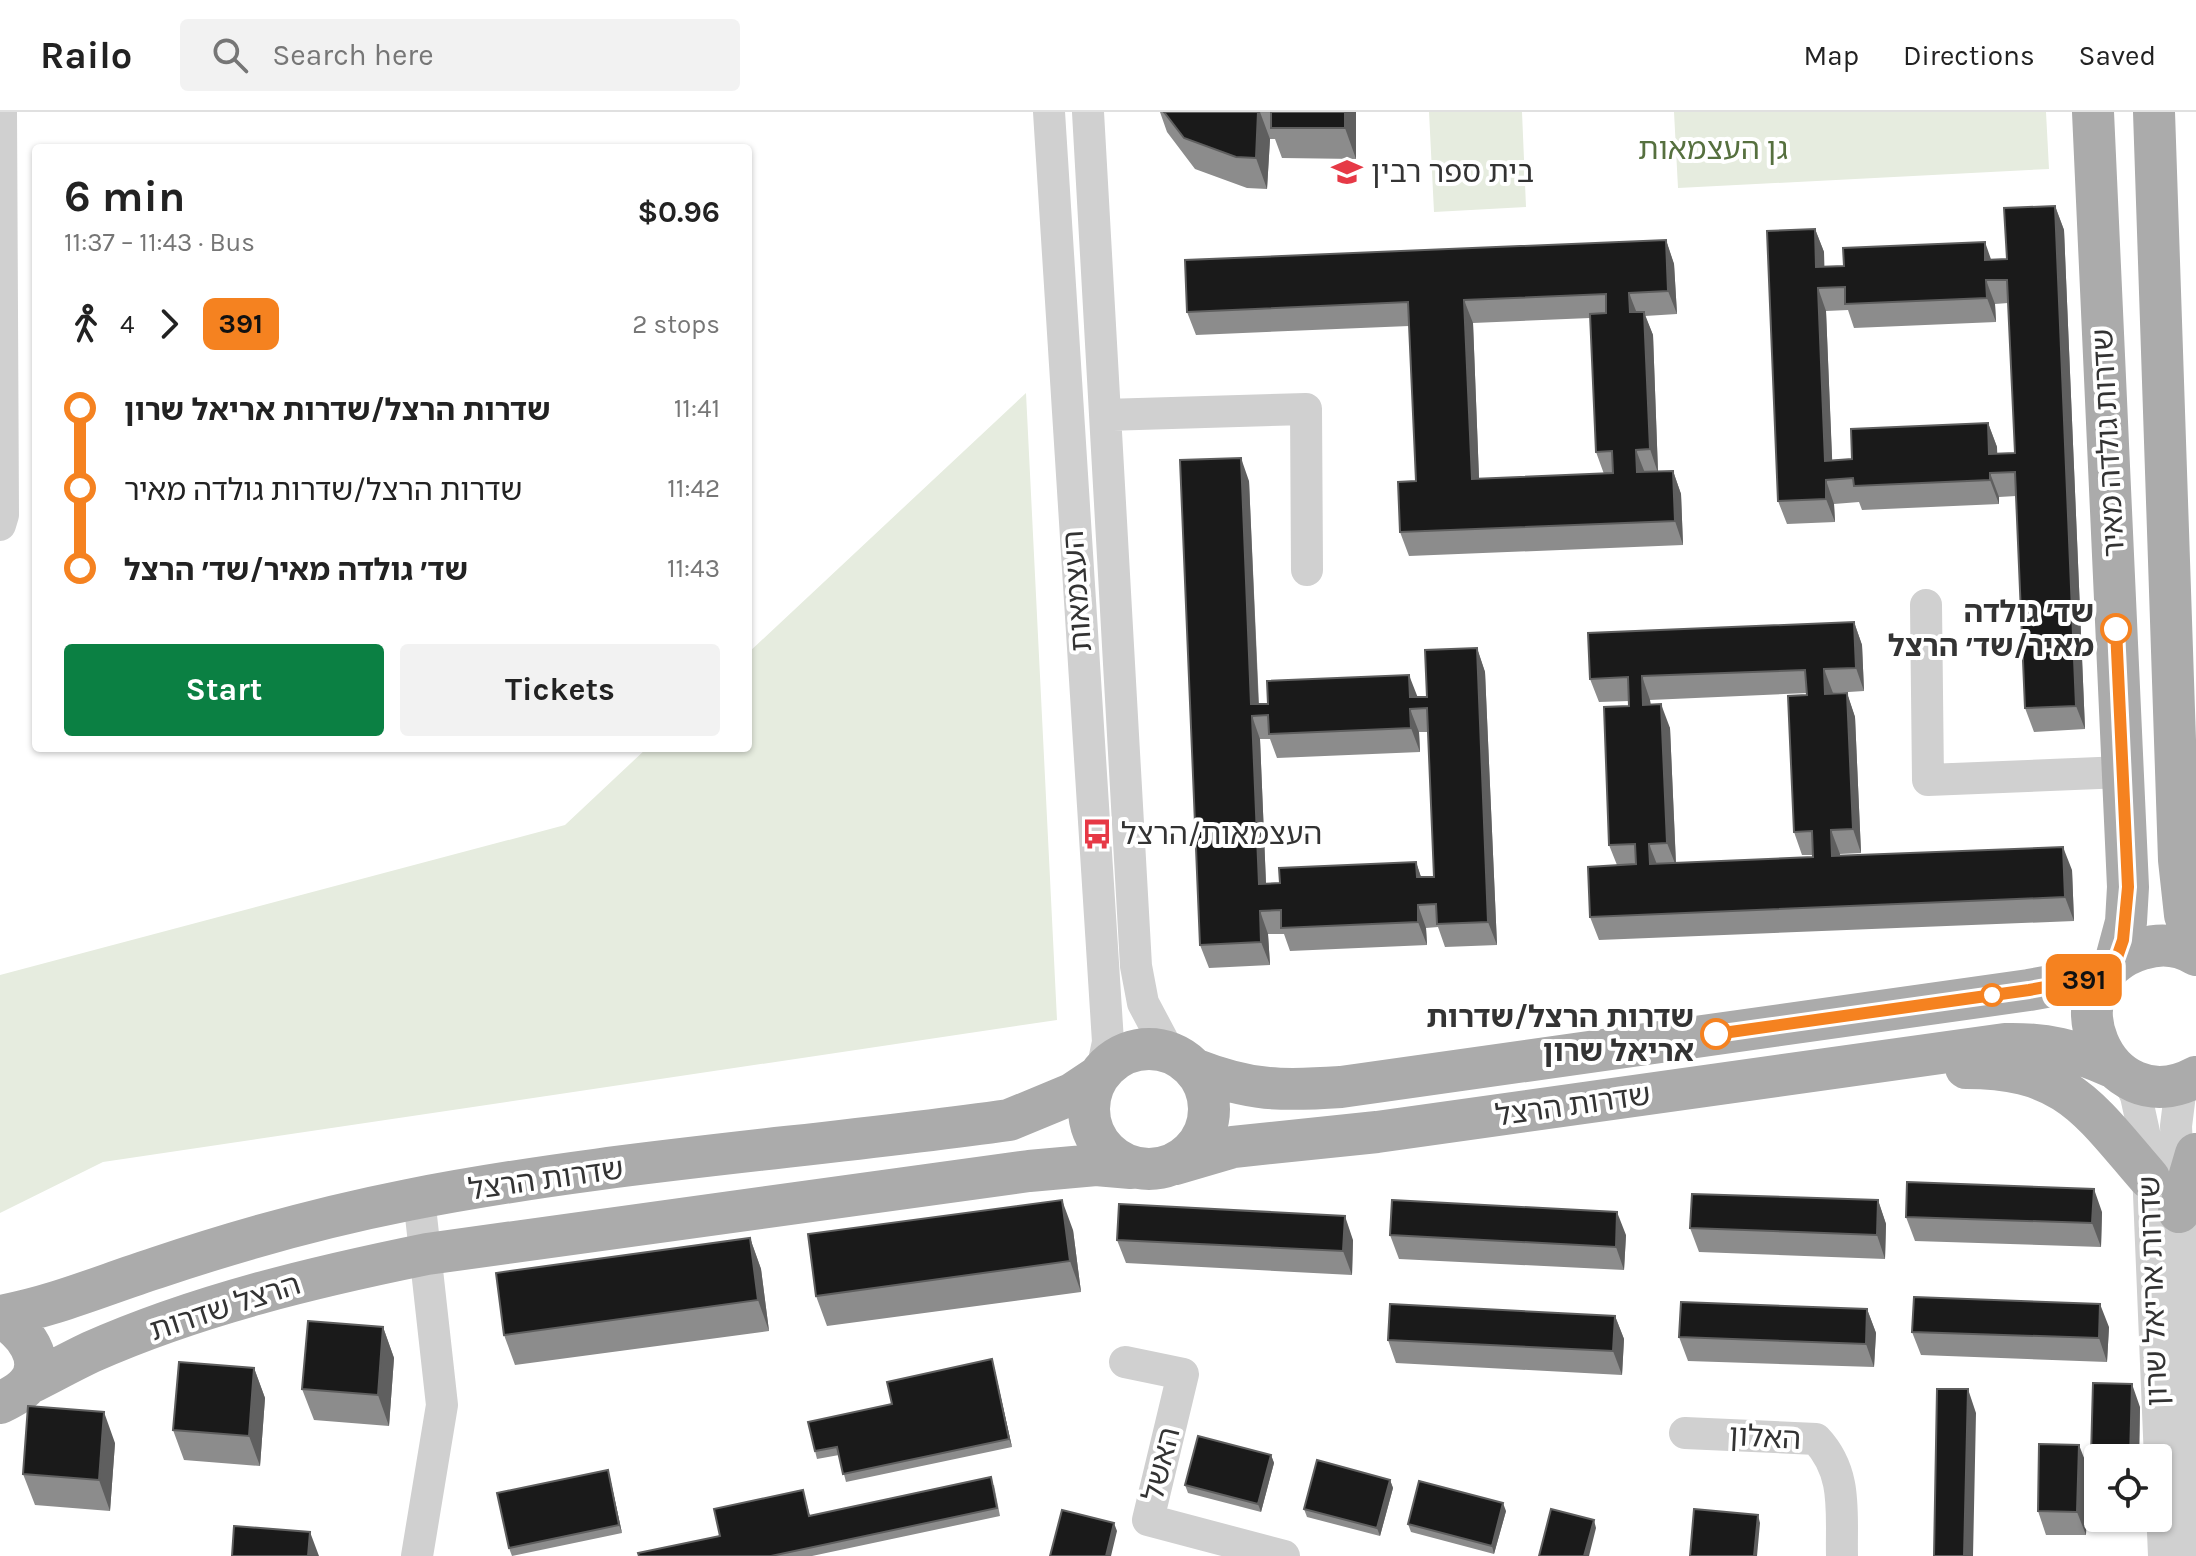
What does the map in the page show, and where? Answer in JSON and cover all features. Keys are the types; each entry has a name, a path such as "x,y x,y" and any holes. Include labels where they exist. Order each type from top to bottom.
{"main road":[{"name":"שדרות גולדה מאיר","path":"2093,112 2123,772 2126,922 2110,968 2096,990 2091,1010 2093,1030 2100,1050 2120,1072"},
{"name":"שדרות גולדה מאיר","path":"2154,112 2186,780 2179,832 2185,915 2196,944"},
{"path":"2179,832 2196,881"},
{"name":"שדרות הרצל","path":"1182,1061 1238,1086 1275,1090 1341,1087 2029,990 2084,980 2110,968 2131,952 2150,946 2171,946 2196,955"},
{"name":"שדרות הרצל","path":"1175,1164 1233,1147 1377,1132 2005,1044 2038,1043 2072,1049 2157,1086 2192,1080"},
{"path":"1133,1051 1182,1061 1207,1094 1208,1122 1191,1153 1175,1164 1146,1170 1131,1168 1108,1153 1092,1131 1088,1113 1099,1074 1133,1051"},
{"path":"1836,1068 1987,1068 2047,1080 2092,1111 2149,1178"},
{"name":"שדרות הרצל","path":"0,1317 73,1299 230,1243 315,1220 419,1198 545,1178 1009,1120 1061,1099 1099,1074"},
{"path":"2179,1212 2196,1154"},
{"name":"שדרות הרצל","path":"427,1254 1029,1171 1096,1165 1131,1168"},
{"name":"הרצל שדרות","path":"15,1393 90,1353 221,1306 328,1274 427,1254"},
{"path":"0,1317 19,1328 31,1347 36,1364 15,1393"}],"street":[{"path":"0,525 3,515 1,112"},
{"name":"העצמאות","path":"1049,112 1108,1042 1099,1074"},
{"name":"העצמאות","path":"1088,112 1136,966 1143,1003 1182,1061"},
{"path":"1105,415 1306,409 1307,570"},
{"path":"1926,605 1928,780 2123,772"},
{"name":"שדרות אריאל שרון","path":"2120,1072 2144,1122 2149,1178 2164,1556"},
{"name":"שדרות אריאל שרון","path":"2192,1080 2180,1094 2176,1126 2196,1556"},
{"path":"417,1556 442,1405 419,1198"},
{"name":"האשל","path":"1125,1362 1183,1374 1148,1520 1284,1556"},
{"name":"האלון","path":"1685,1433 1816,1439 1833,1457 1841,1485 1842,1556"}],"green space":[{"path":"1429,112 1522,112 1526,207 1434,212"},
{"name":"גן העצמאות","path":"1674,112 2046,112 2049,169 1678,188"},
{"path":"1026,393 1057,1020 103,1162 0,1213 0,975 565,825 643,752 752,752 752,649"}],"building":[{"path":"1164,112 1258,112 1256,158 1236,157 1184,138"},
{"path":"1271,112 1345,112 1345,128 1271,128"},
{"path":"2055,206 2076,706 2025,708 2015,472 1990,473 1990,480 1854,486 1853,478 1826,480 1826,499 1778,501 1767,231 1815,229 1816,267 1844,266 1843,248 1985,242 1985,260 2007,259 2004,208","holes":["1986,280 2007,280 2015,453 1989,454 1988,423 1851,429 1852,459 1825,461 1818,288 1845,287 1845,304 1987,298"]},
{"path":"1666,240 1668,291 1629,293 1630,312 1644,312 1650,449 1636,450 1637,472 1673,471 1675,521 1400,532 1398,482 1416,481 1408,302 1187,312 1185,260","holes":["1606,294 1606,313 1590,314 1596,452 1612,451 1613,473 1472,479 1464,300"]},
{"path":"1241,458 1251,704 1268,704 1267,681 1409,675 1410,697 1427,697 1425,650 1477,648 1488,922 1437,924 1436,904 1418,905 1418,922 1281,928 1281,910 1260,911 1261,942 1200,945 1180,460","holes":["1427,708 1434,877 1417,877 1416,862 1279,868 1280,883 1259,884 1252,716 1268,715 1269,734 1411,728 1410,709"]},
{"path":"1854,622 1856,668 1824,669 1825,694 1847,693 1853,829 1831,830 1832,856 2063,847 2065,897 1590,917 1588,867 1636,864 1635,844 1609,845 1604,707 1629,706 1628,677 1590,679 1588,633","holes":["1805,670 1807,695 1788,696 1794,832 1812,831 1813,857 1650,864 1649,844 1667,843 1661,704 1643,705 1642,676"]},
{"path":"1907,1182 2094,1189 2092,1223 1906,1217"},
{"path":"1692,1194 1878,1200 1877,1235 1690,1228"},
{"path":"1062,1200 1070,1261 816,1296 808,1234"},
{"path":"1392,1200 1617,1212 1616,1247 1390,1235"},
{"path":"1119,1204 1345,1216 1343,1251 1117,1240"},
{"path":"750,1238 758,1300 504,1335 496,1273"},
{"path":"1914,1297 2100,1304 2099,1338 1912,1332"},
{"path":"1681,1302 1867,1309 1866,1344 1679,1337"},
{"path":"1390,1304 1615,1316 1613,1351 1388,1340"},
{"path":"308,1321 383,1327 378,1395 302,1389"},
{"path":"992,1359 1009,1439 843,1474 837,1447 815,1451 808,1422 892,1404 887,1382"},
{"path":"179,1362 254,1368 249,1436 173,1430"},
{"path":"2093,1383 2132,1384 2130,1444 2091,1444"},
{"path":"1937,1389 1968,1389 1964,1556 1934,1556"},
{"path":"28,1406 104,1412 99,1480 23,1474"},
{"path":"1198,1436 1271,1455 1258,1504 1185,1485"},
{"path":"2039,1444 2079,1445 2077,1512 2038,1511"},
{"path":"1317,1460 1390,1480 1377,1528 1304,1509"},
{"path":"608,1470 619,1525 509,1548 497,1493"},
{"path":"991,1477 997,1508 771,1556 639,1556 638,1553 720,1536 714,1509 803,1490 809,1516"},
{"path":"1419,1481 1503,1503 1492,1546 1408,1524"},
{"path":"1551,1509 1594,1520 1584,1556 1539,1556"},
{"path":"1694,1509 1758,1515 1754,1556 1690,1556"},
{"path":"1062,1510 1114,1523 1106,1556 1050,1556"},
{"path":"234,1526 310,1532 308,1556 232,1556"}],"bus line":[{"name":"391","path":"1716,1034 2029,990 2084,980 2106,972 2115,963 2123,940 2128,887 2116,629"}],"place":[{"name":"בית ספר רבין","path":"1347,172"},
{"name":"שד׳ גולדה מאיר/שד׳ הרצל","path":"2116,629"},
{"name":"העצמאות/הרצל","path":"1097,834"},
{"name":"שדרות הרצל/שדרות אריאל שרון","path":"1716,1034"}]}
